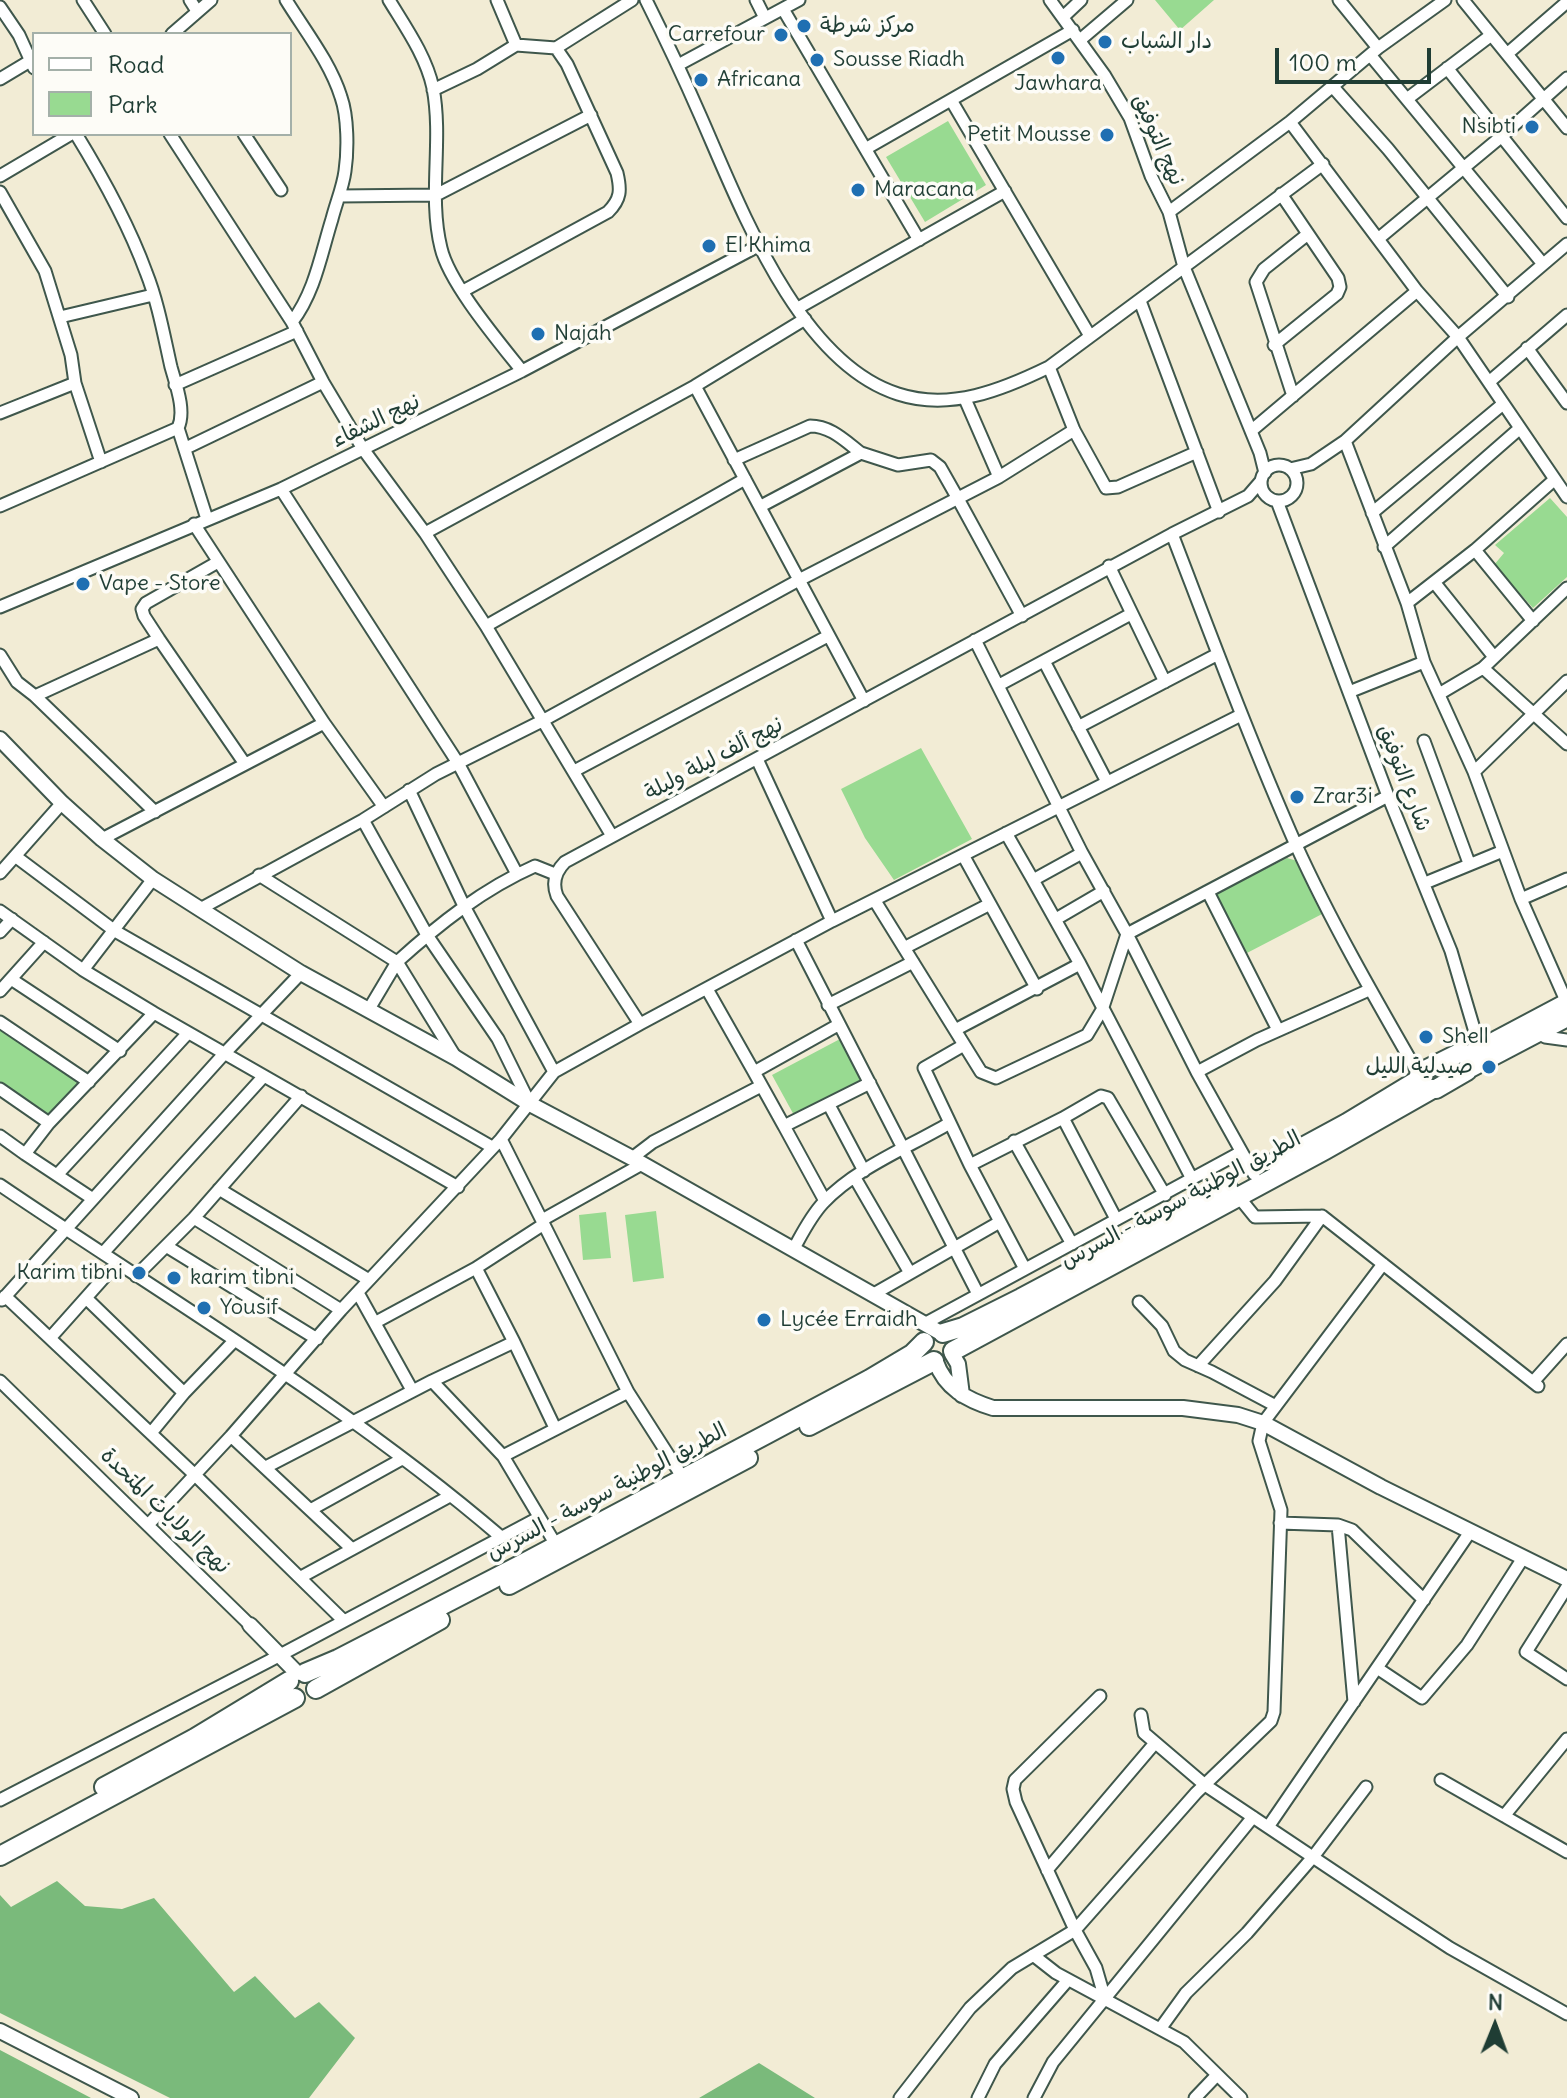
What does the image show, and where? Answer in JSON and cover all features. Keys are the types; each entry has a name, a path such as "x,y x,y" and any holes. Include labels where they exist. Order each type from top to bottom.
{"highway":[{"path":"1423,1082 1567,1003"},
{"path":"1473,1057 1539,1032 1567,1017"},
{"name":"الطريق الوطنية سوسة - السرس","path":"0,1843 338,1659 870,1379 912,1354 931,1334 963,1327 1021,1298 1423,1082"},
{"name":"الطريق الوطنية سوسة - السرس","path":"0,1856 297,1681 315,1680 316,1689 434,1623 944,1357 1238,1196 1423,1082"},
{"path":"931,1334 953,1342 944,1357 926,1356 931,1334"}],"street":[{"path":"83,0 104,32"},
{"path":"190,0 197,11"},
{"path":"177,32 211,0"},
{"path":"175,385 294,326 310,290 339,196 346,170 342,99 331,72 286,0"},
{"path":"389,0 424,60 433,90 441,250 463,291 522,371"},
{"path":"497,0 516,45"},
{"path":"433,90 477,69 516,45 556,48 632,0"},
{"path":"646,0 758,246 802,313 837,358 873,383 899,395 965,399 1004,387 1049,367 1323,164"},
{"path":"756,0 765,18"},
{"path":"678,65 799,0"},
{"name":"نهج التوفيق","path":"1050,0 1077,35 1130,118 1151,176 1169,212 1184,267"},
{"path":"1063,17 1081,0"},
{"path":"867,148 951,100 1077,35 1127,0"},
{"path":"1339,0 1407,99 1543,264"},
{"path":"1169,212 1445,0"},
{"path":"1463,0 1567,128"},
{"path":"1507,54 1567,2"},
{"path":"0,7 19,35 32,64 0,79"},
{"path":"783,9 919,240"},
{"path":"1407,99 1490,36"},
{"path":"463,291 608,212 617,203 621,189 617,173 567,64 556,48"},
{"path":"1447,68 1567,218"},
{"path":"1378,239 1567,78"},
{"path":"1333,87 1508,297"},
{"path":"951,100 1090,336"},
{"path":"339,196 436,195 591,115"},
{"path":"1290,122 1417,291 1458,337 1567,497"},
{"path":"0,176 70,136"},
{"path":"75,136 128,228 153,295 181,414 178,428 207,519"},
{"path":"171,136 294,326 363,449 425,533 486,626 612,836"},
{"path":"245,136 281,190"},
{"path":"425,533 695,386 802,313 1005,191"},
{"path":"0,192 45,271 71,355 75,383 101,462"},
{"path":"1274,345 1339,290 1338,278 1281,194"},
{"path":"1293,396 1257,293 1256,279 1308,234"},
{"path":"1248,496 1286,500 1311,464 1345,441 1458,337 1567,244"},
{"name":"نهج الشفاء","path":"0,607 281,489 522,371 758,246"},
{"path":"1184,267 1260,453 1263,490 1273,499"},
{"path":"1251,431 1417,291"},
{"path":"60,317 153,295"},
{"path":"1140,301 1219,512"},
{"path":"1489,382 1565,319"},
{"path":"1527,348 1567,403"},
{"path":"1049,367 1074,430 1109,489 1197,452"},
{"path":"186,448 323,382"},
{"path":"0,413 75,383"},
{"path":"695,386 864,701"},
{"path":"965,399 999,477"},
{"path":"1372,513 1503,404"},
{"path":"734,460 810,426 835,433 861,453 888,463 898,465 931,460 940,467 1022,616"},
{"path":"0,506 178,428"},
{"path":"1384,547 1519,429"},
{"path":"200,909 363,820 458,763 542,721 799,580 999,477 1074,430"},
{"path":"1345,441 1407,603 1424,662 1474,772 1521,899 1563,978 1567,1003"},
{"path":"761,506 861,453"},
{"path":"1260,453 1296,476 1285,524"},
{"path":"1248,496 1272,467 1311,464"},
{"path":"486,626 745,479"},
{"path":"1407,603 1475,550 1554,480"},
{"path":"281,489 458,763 517,874"},
{"name":"نهج ألف ليلة وليلة","path":"555,874 565,862 612,836 1022,616 1109,566 1248,496"},
{"name":"شارع التوفيق","path":"1273,499 1451,951 1473,1057"},
{"path":"194,524 324,723 384,807"},
{"path":"1172,534 1241,715 1297,846 1369,990 1423,1082"},
{"path":"1475,550 1533,621"},
{"path":"218,562 146,603 142,609 159,639 245,764"},
{"path":"1109,566 1165,682"},
{"path":"1434,582 1494,657"},
{"path":"1439,694 1483,668 1567,588"},
{"path":"999,685 1131,614"},
{"path":"574,771 828,636"},
{"path":"35,696 159,639"},
{"path":"975,640 1082,853 1254,1174"},
{"path":"1078,727 1218,654"},
{"path":"0,655 17,682 155,812"},
{"path":"1044,661 1107,782"},
{"path":"1349,692 1424,662"},
{"path":"1483,668 1567,744"},
{"path":"1474,772 1567,681"},
{"path":"148,1525 341,1310 458,1187 554,1072 832,921 1241,715"},
{"path":"102,839 324,723"},
{"path":"0,739 62,803 153,879 301,973 872,1295 931,1334 978,1294 1241,1152"},
{"path":"1424,741 1469,863"},
{"path":"757,759 832,921"},
{"path":"409,790 464,906 554,1072"},
{"path":"875,901 981,1072 996,1078 1087,1035 1102,1010 1127,934 1388,796"},
{"path":"0,873 62,803"},
{"path":"363,820 427,935 498,1039 530,1104"},
{"path":"1006,833 1056,919 1192,1179"},
{"path":"1425,883 1503,851"},
{"path":"1033,880 1082,853"},
{"path":"963,855 1037,989"},
{"path":"15,856 115,931 496,1143 543,1222 628,1392 683,1478"},
{"path":"369,1009 397,962 427,935 464,906 535,866 555,874 557,896 640,1024"},
{"path":"259,875 397,962 456,1058"},
{"path":"83,970 153,879"},
{"path":"1521,899 1567,879"},
{"path":"1056,919 1104,891"},
{"path":"1208,892 1278,1030"},
{"path":"904,948 990,904"},
{"path":"0,911 83,970 223,1055 301,1096 458,1187"},
{"path":"0,932 12,919"},
{"path":"796,940 978,1294"},
{"path":"0,991 44,942"},
{"path":"828,1005 913,962"},
{"path":"955,1030 1080,964"},
{"path":"301,973 3,1299 51,1337 344,1621"},
{"path":"11,979 120,1051"},
{"path":"707,989 825,1201"},
{"path":"1197,1072 1278,1030 1369,990"},
{"path":"25,1154 49,1123 154,1013"},
{"path":"0,1022 89,1082"},
{"path":"754,1072 838,1025"},
{"path":"1539,1032 1545,1037 1567,1040"},
{"path":"57,1175 188,1033"},
{"path":"964,1045 924,1067 948,1124 1025,1269"},
{"path":"103,1253 264,1076"},
{"path":"784,1126 870,1083"},
{"path":"376,1322 476,1268 637,1161 653,1142 761,1086"},
{"path":"0,1089 49,1123"},
{"path":"136,1276 194,1218 301,1096"},
{"path":"970,1165 1101,1096 1108,1098 1165,1195"},
{"path":"829,1105 910,1273"},
{"path":"1063,1118 1116,1219"},
{"path":"793,1250 825,1201 860,1174 948,1124"},
{"path":"0,1136 93,1199"},
{"path":"1014,1141 1072,1244"},
{"path":"0,1185 352,1423 501,1537"},
{"path":"219,1189 369,1280"},
{"path":"1238,1196 1255,1217 1322,1216 1535,1384 1567,1344"},
{"path":"1198,1366 1275,1281 1322,1216"},
{"path":"194,1218 341,1310"},
{"path":"872,1295 998,1223"},
{"path":"166,1246 317,1339"},
{"path":"51,1337 116,1264"},
{"path":"900,2098 970,2008 1012,1968 1075,1930 1205,1785 1271,1721 1274,1712 1281,1510 1259,1441 1263,1423 1383,1264"},
{"path":"476,1268 555,1428"},
{"path":"358,1293 412,1390"},
{"path":"86,1298 184,1393"},
{"path":"1139,1302 1162,1326 1174,1351 1185,1360 1276,1406"},
{"path":"151,1433 234,1341"},
{"path":"266,1467 412,1390 514,1342"},
{"path":"944,1357 945,1379 962,1395 993,1408 1183,1408 1238,1415 1263,1423 1381,1487 1567,1579"},
{"name":"نهج الولايات المتحدة","path":"0,1381 250,1625 279,1655 297,1681"},
{"path":"432,1381 503,1456 556,1545"},
{"path":"503,1456 628,1392"},
{"path":"231,1436 352,1549"},
{"path":"312,1509 402,1459"},
{"path":"301,1577 450,1496"},
{"path":"0,1800 538,1518"},
{"path":"1280,1523 1338,1525 1352,1530 1424,1600"},
{"path":"1338,1525 1354,1702"},
{"path":"1268,1827 1470,1532"},
{"path":"1377,1668 1422,1698 1467,1645 1523,1558"},
{"path":"1567,1587 1526,1652 1567,1679"},
{"path":"1100,1696 1015,1780 1013,1789 1047,1870 1096,1968 1105,1999"},
{"path":"1141,1715 1144,1733 1205,1785 1450,1948 1567,2014"},
{"path":"1504,1816 1567,1739"},
{"path":"1047,1870 1155,1743"},
{"path":"1441,1780 1567,1852"},
{"path":"1160,2029 1186,1993 1247,1933 1313,1857 1366,1787"},
{"path":"1034,2098 1053,2062 1253,1817"},
{"path":"1033,1955 1068,1980 1184,2042 1241,2098"},
{"path":"978,2098 995,2064 1068,1980"},
{"path":"0,2031 131,2098"},
{"path":"1195,2098 1217,2075"}],"green space":[{"path":"1155,0 1214,0 1180,30"},
{"path":"948,121 986,185 925,222 886,157"},
{"path":"1550,498 1567,517 1567,577 1533,608 1494,565 1504,553 1495,545"},
{"path":"921,748 972,839 894,880 865,838 841,789"},
{"path":"1287,858 1301,862 1324,913 1245,954 1214,895"},
{"path":"0,1028 78,1079 80,1085 50,1115 0,1082"},
{"path":"840,1039 862,1080 795,1117 772,1075"},
{"path":"656,1211 664,1278 633,1282 625,1215"},
{"path":"606,1212 611,1258 583,1260 579,1215"},
{"path":"57,1881 85,1906 122,1909 154,1898 234,1992 255,1976 295,2018 319,2002 355,2038 309,2098 170,2098 0,2013 0,1895 11,1907"},
{"path":"0,2050 91,2098 0,2098"},
{"path":"759,2063 815,2098 699,2098"}],"place":[{"name":"مركز شرطة","path":"804,26"},
{"name":"Carrefour","path":"781,35"},
{"name":"دار الشباب","path":"1105,42"},
{"name":"Jawhara","path":"1058,58"},
{"name":"Sousse Riadh","path":"817,60"},
{"name":"Africana","path":"701,80"},
{"name":"Nsibti","path":"1532,127"},
{"name":"Petit Mousse","path":"1107,135"},
{"name":"Maracana","path":"858,190"},
{"name":"El Khima","path":"709,246"},
{"name":"Najah","path":"538,334"},
{"name":"Vape - Store","path":"83,584"},
{"name":"Zrar3i","path":"1297,797"},
{"name":"Shell","path":"1426,1037"},
{"name":"صيدلية الليل","path":"1489,1067"},
{"name":"Karim tibni","path":"139,1273"},
{"name":"karim tibni","path":"174,1278"},
{"name":"Yousif","path":"204,1308"},
{"name":"Lycée Erraidh","path":"764,1320"}]}
